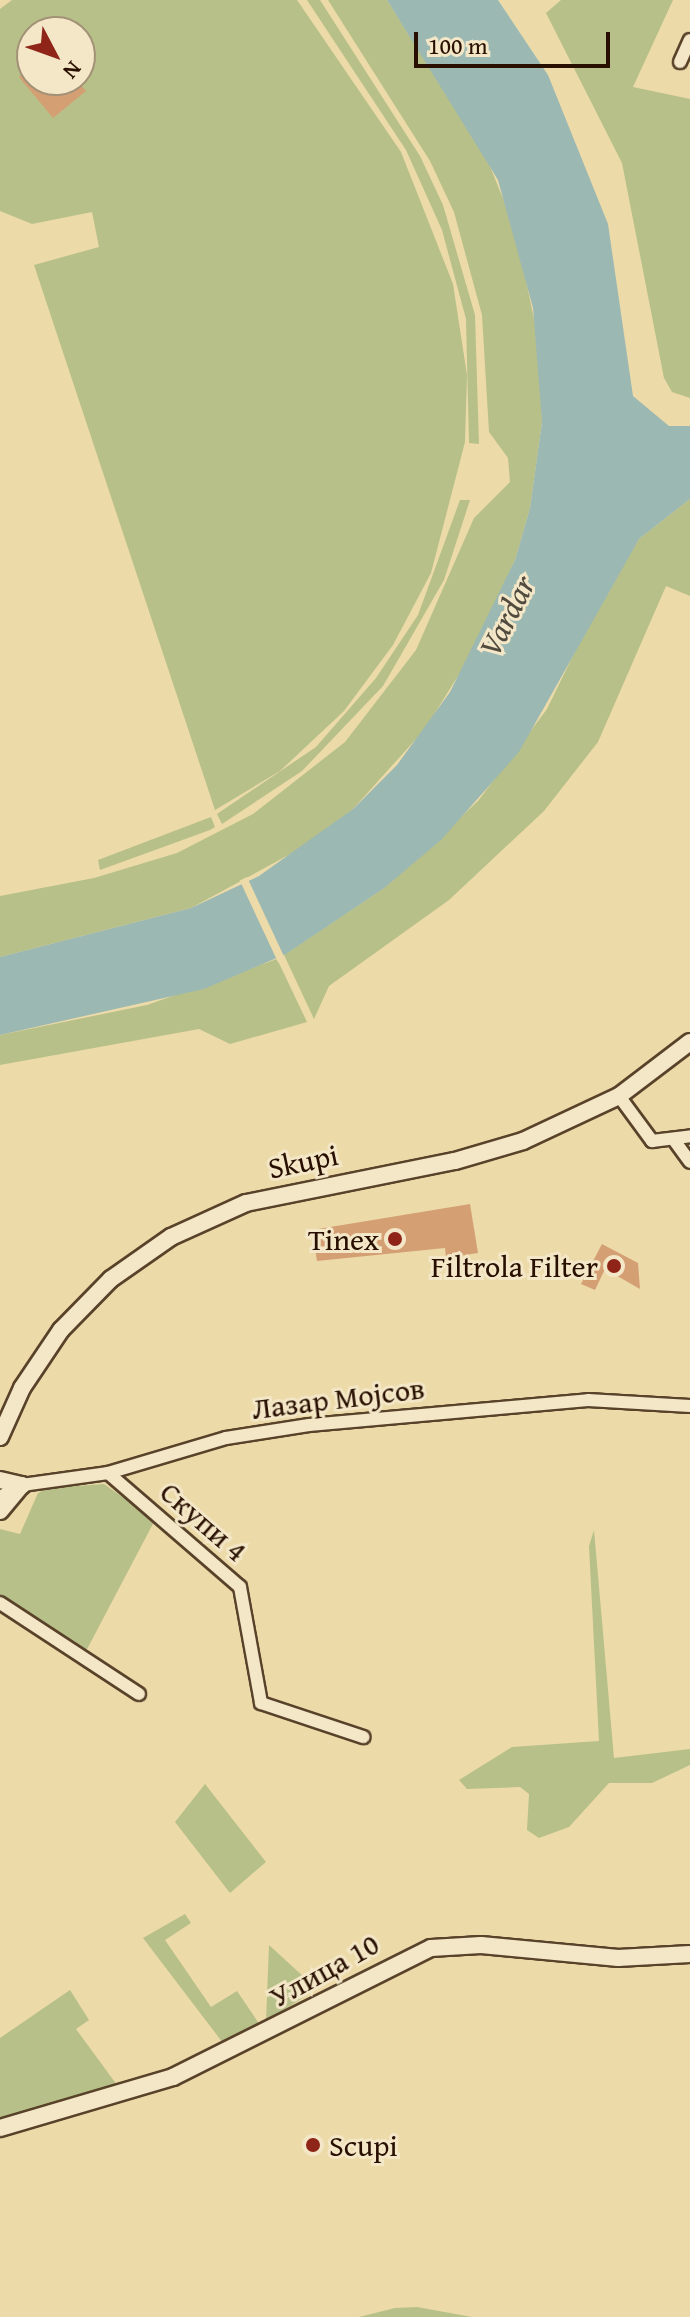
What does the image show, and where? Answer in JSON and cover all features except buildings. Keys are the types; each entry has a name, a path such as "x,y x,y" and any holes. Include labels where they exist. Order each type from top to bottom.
{"street":[{"path":"680,62 690,40"},
{"name":"Skupi","path":"0,1437 22,1388 61,1330 120,1272 171,1237 271,1196 499,1149 619,1096 690,1042"},
{"path":"619,1096 652,1141 690,1136"},
{"path":"674,1140 690,1162"},
{"name":"Лазар Мојсов","path":"0,1497 22,1485 108,1473 226,1438 309,1425 588,1400 690,1406"},
{"name":"Cкупи 4","path":"108,1473 240,1587 261,1703 363,1737"},
{"path":"0,1480 22,1485 0,1511"},
{"path":"0,1603 139,1694"},
{"name":"Улица 10","path":"0,2128 173,2077 431,1948 481,1945 618,1958 690,1954"}],"green space":[{"path":"12,0 297,0 401,152 453,284 467,375 465,442 431,573 393,645 344,711 280,771 215,810 34,265 99,247 92,212 32,224 0,211 0,9"},
{"path":"307,0 320,0 420,156 443,205 475,315 479,444 469,443 466,319 442,230 406,150"},
{"path":"328,0 387,0 487,159 515,228 539,343 542,422 530,508 515,560 474,650 425,729 353,809 305,846 191,908 0,957 0,896 94,878 177,853 253,814 345,742 416,650 474,518 510,482 508,458 489,432 482,315 454,212 430,161"},
{"path":"561,0 673,0 633,87 690,99 690,398 672,392 664,378 622,163 546,13"},
{"path":"690,499 690,596 666,586 598,742 544,811 449,900 329,986 314,1019 284,955 383,889 478,801 547,709 604,592 639,539"},
{"path":"460,500 470,500 444,580 383,686 302,771 222,824 217,814 316,747 376,678 418,615"},
{"path":"211,817 215,827 210,830 100,870 98,860"},
{"path":"277,959 307,1022 230,1044 199,1029 0,1065 0,1035 147,1005"},
{"path":"104,1484 155,1520 85,1653 0,1608 0,1529 20,1534 38,1493 49,1488"},
{"path":"594,1530 614,1758 690,1749 690,1765 652,1783 609,1783 569,1827 539,1838 527,1830 529,1794 520,1787 467,1789 459,1780 512,1747 599,1741 589,1546"},
{"path":"205,1784 266,1862 230,1893 175,1822"},
{"path":"185,1914 191,1923 165,1940 211,2007 237,1991 260,2025 223,2043 143,1938"},
{"path":"269,1945 317,1989 266,2021"},
{"path":"70,1990 89,2020 76,2029 117,2085 0,2118 0,2038"},
{"path":"417,2307 472,2317 359,2317 395,2308"}],"water":[{"name":"Vardar","path":"387,0 498,0 548,75 608,224 633,396 669,426 690,426 690,499 639,539 519,752 441,840 383,889 286,954 204,989 0,1035 0,957 191,908 259,876 353,809 397,765 450,692 515,560 530,508 542,422 533,308 498,180"}],"pier":[{"path":"247,877 285,959 278,963 240,880"}],"place":[{"name":"Tinex","path":"395,1239"},
{"name":"Filtrola Filter","path":"614,1266"},
{"name":"Scupi","path":"313,2145"}]}
